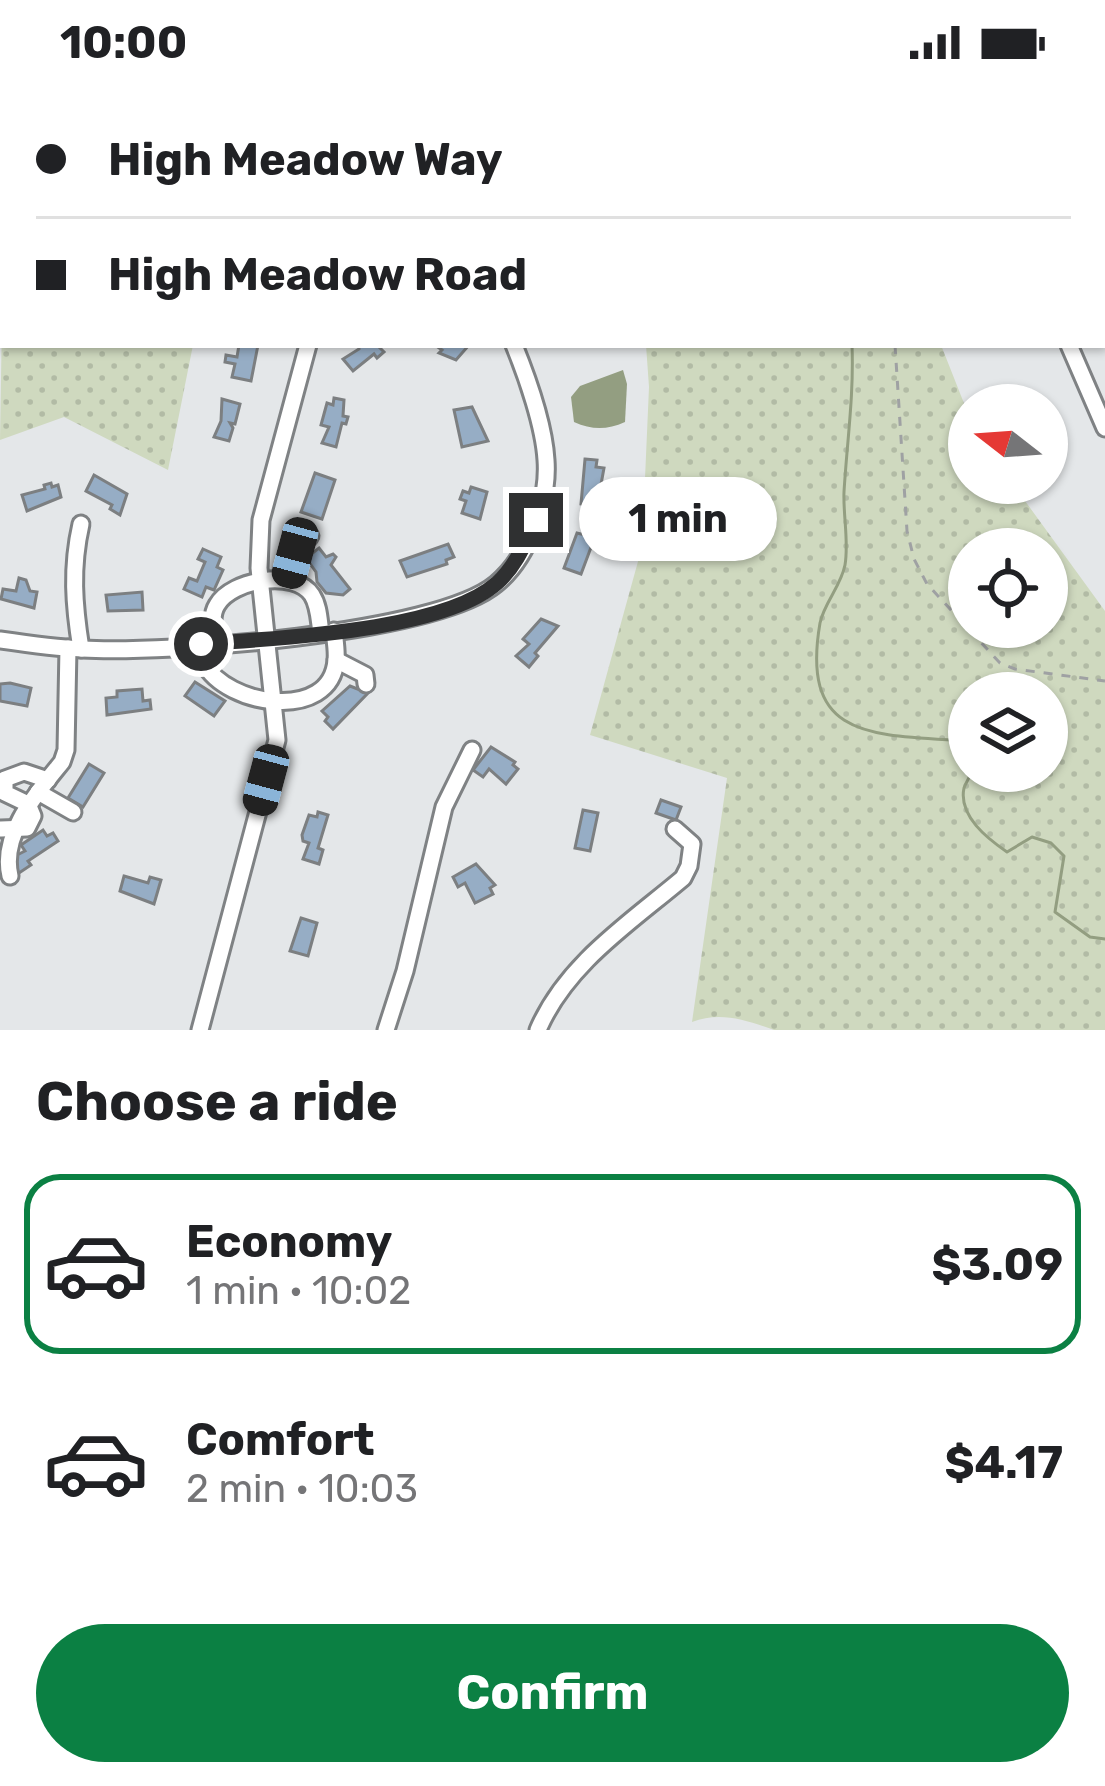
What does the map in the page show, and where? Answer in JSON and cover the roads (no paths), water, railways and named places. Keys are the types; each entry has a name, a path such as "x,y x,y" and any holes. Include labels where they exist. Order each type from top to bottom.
{"street":[{"path":"200,1030 277,740 261,584 261,520 307,348"},
{"path":"0,640 74,648 268,639 393,622 470,600 496,584 516,562 536,520 546,459 515,348"},
{"path":"1070,348 1105,428"},
{"path":"10,876 2,862 4,829 62,762 68,736 73,575 81,524"},
{"path":"288,580 295,553 310,536"},
{"path":"288,580 311,594 336,660 324,686 314,695 263,701 231,686 204,664 213,616 219,602 234,588 288,580"},
{"path":"336,660 365,675 366,684"},
{"path":"386,1030 444,807 472,750"},
{"path":"38,792 73,812"},
{"path":"538,1030 590,957 683,878 692,844 675,829"}],"waterway":[{"path":"852,348 844,492 846,556 820,623 820,687 830,707 867,730 948,740"},
{"path":"964,792 976,826 1007,852 1032,837 1051,843 1064,856 1055,912 1090,937 1105,939"}]}
